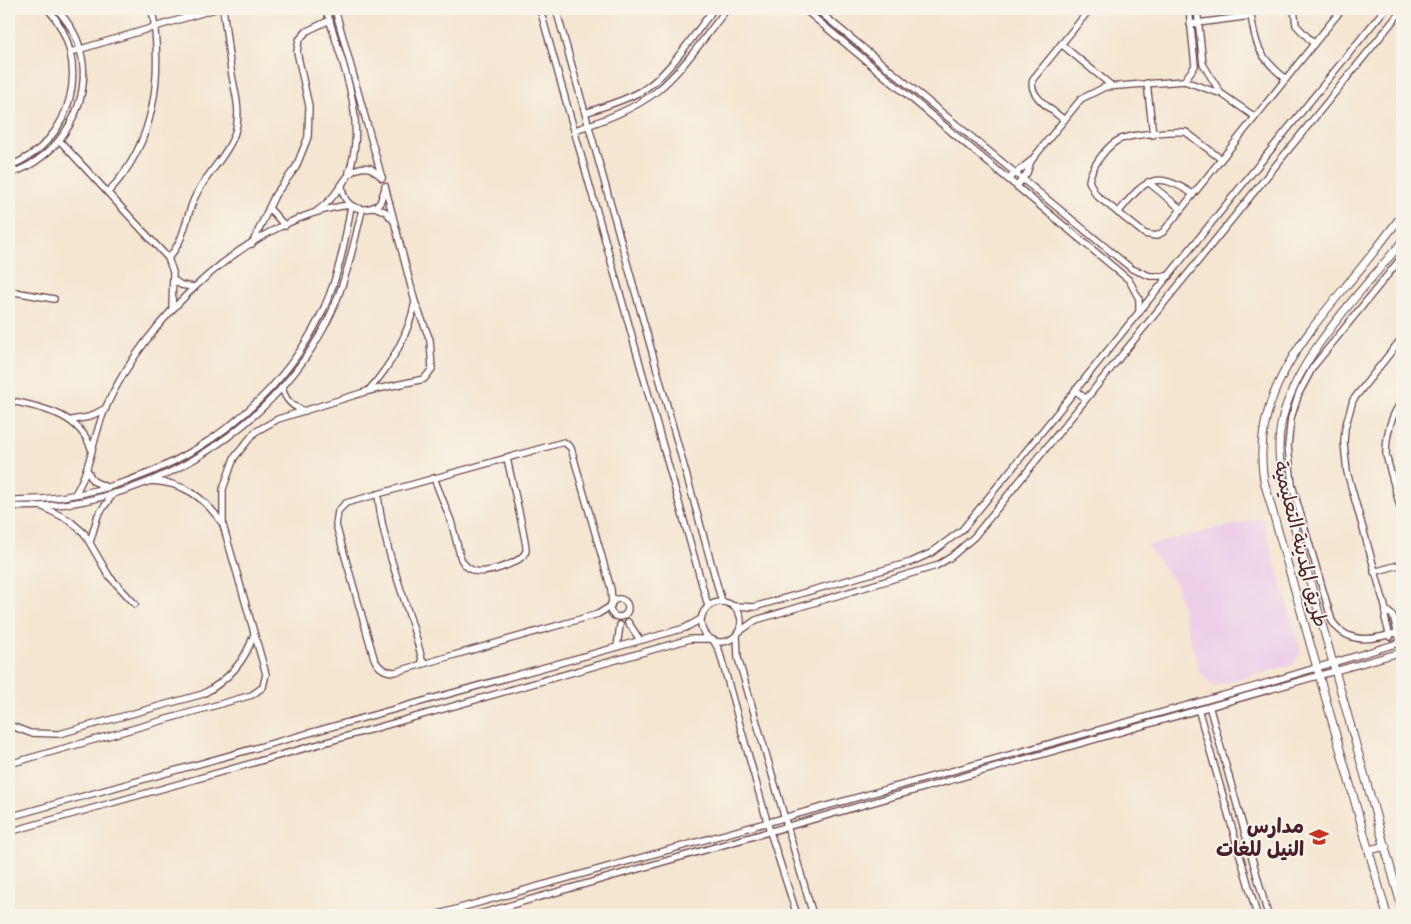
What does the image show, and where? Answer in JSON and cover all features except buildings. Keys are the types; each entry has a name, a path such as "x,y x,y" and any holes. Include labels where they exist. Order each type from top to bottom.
{"street":[{"path":"16,172 11,165 43,145 64,117 73,85 71,52 61,26 48,9"},
{"path":"9,174 16,172 39,158 60,141 71,123 80,96 82,67 80,48 70,26 57,9"},
{"path":"109,192 130,165 150,117 157,76 155,26 152,9"},
{"path":"71,52 214,9"},
{"path":"168,258 181,241 199,188 226,151 237,125 238,99 231,72 223,9"},
{"path":"9,764 252,695 263,687 266,674 223,525 222,500 228,473 240,449 255,432 278,420 368,391 424,379 430,374 433,363 430,340 415,302 385,186 347,64 326,9"},
{"path":"314,214 342,185 349,173 355,153 356,126 347,64 335,9"},
{"path":"9,817 617,647 690,626 701,619 708,606 540,9"},
{"path":"556,9 722,602"},
{"path":"585,113 629,97 650,85 662,74 714,9"},
{"path":"575,130 588,126 643,100 657,91 670,79 727,9"},
{"path":"804,9 1129,280 1139,299 1139,313"},
{"path":"816,9 1132,269 1150,276 1169,276"},
{"path":"1064,120 1034,94 1031,84 1090,9"},
{"path":"1184,81 1195,66 1189,9"},
{"path":"1197,9 1203,64 1222,94"},
{"path":"1250,9 1255,40 1261,55 1286,79"},
{"path":"1294,9 1296,25 1314,44"},
{"path":"1221,159 1186,132 1126,138 1115,142 1092,171 1089,181 1092,191 1145,234 1152,236 1163,232 1342,9"},
{"path":"708,606 722,602 733,606 754,607 911,562 938,549 962,530 1385,9"},
{"path":"9,832 681,642 711,640 726,642 756,620 936,566 951,557 974,537 1402,10"},
{"path":"1190,24 1251,16"},
{"path":"252,244 275,195 296,166 308,137 310,123 307,90 298,58 297,46 307,31 330,20"},
{"path":"1061,44 1112,86"},
{"path":"1008,179 1031,160 1087,95 1112,86 1184,81 1222,94 1255,117"},
{"path":"1147,84 1152,135"},
{"path":"60,141 168,258 174,272 172,309"},
{"path":"1017,186 1023,180 1031,160"},
{"path":"349,173 364,167 375,170 382,178"},
{"path":"1118,213 1138,188 1148,182 1170,181 1193,194"},
{"path":"1148,182 1181,209"},
{"path":"342,185 344,196 351,205 362,210 375,207 383,198 385,186"},
{"path":"75,494 87,470 91,448 106,408 131,362 172,309 194,287 252,244 285,226 314,214 351,205"},
{"path":"9,500 42,499 75,494 129,479 165,465 208,442 236,421 264,395 289,367 311,334 325,306 340,264 351,205"},
{"path":"375,207 386,212 394,221"},
{"path":"268,208 285,226"},
{"path":"9,506 42,507 66,504 133,487 206,452 246,423 282,387 320,333 332,310 348,266 362,210"},
{"name":"طريق المدينة التعليمية","path":"1387,915 1264,481 1262,461 1264,427 1275,388 1294,353 1402,215"},
{"name":"طريق المدينة التعليمية","path":"1402,242 1306,363 1291,390 1281,424 1280,472 1402,908"},
{"path":"1400,632 1371,640 1358,638 1342,632 1332,621 1292,485 1288,446 1293,410 1308,375 1402,257"},
{"path":"340,264 348,266"},
{"path":"174,280 181,286 194,287"},
{"path":"9,291 54,299"},
{"path":"368,391 386,370 400,345 411,320 415,302"},
{"path":"1395,654 1385,618 1386,610 1347,472 1345,428 1353,400 1402,338"},
{"path":"282,387 292,405 305,411"},
{"path":"1075,390 1086,399"},
{"path":"17,402 54,412 72,420 83,432 91,448"},
{"path":"1402,402 1391,421 1386,446 1386,455 1402,514"},
{"path":"72,420 89,416 106,408"},
{"path":"246,423 255,432"},
{"path":"617,647 618,619 611,605 611,589 570,446 561,441 343,505 336,514 336,526 375,662 380,668 391,672 598,614 611,605 620,600"},
{"path":"434,478 449,513 461,559 466,566 481,572 515,563 526,553 527,544 516,507 507,457"},
{"path":"87,470 93,481 105,486"},
{"path":"129,479 133,487"},
{"path":"148,481 167,482 186,488 208,504 223,525"},
{"path":"90,542 98,514 114,492"},
{"path":"378,494 386,544 410,613 423,664"},
{"path":"42,499 42,507"},
{"path":"42,507 69,520 90,542 109,576 135,604"},
{"path":"1374,572 1402,564"},
{"path":"611,589 627,605 626,618 640,640"},
{"path":"733,606 741,618 738,633 738,658 786,817 787,827 813,915"},
{"path":"435,915 1253,687 1317,666 1392,645 1402,644 1400,632 1393,616 1386,610"},
{"path":"598,614 618,619 626,618"},
{"path":"701,619 703,632 720,650 769,822 770,832 797,915"},
{"path":"9,725 30,733 59,734 203,694 223,682 239,665 254,634"},
{"path":"476,915 1199,712 1402,652"},
{"path":"1210,708 1268,915"},
{"path":"1199,712 1258,915"},
{"path":"1369,850 1386,846"}],"shaded area":[{"path":"1262,518 1301,651 1293,665 1213,686 1199,671 1176,585 1147,545"}],"place":[{"name":"مدارس النيل للغات","path":"1319,837"}]}
